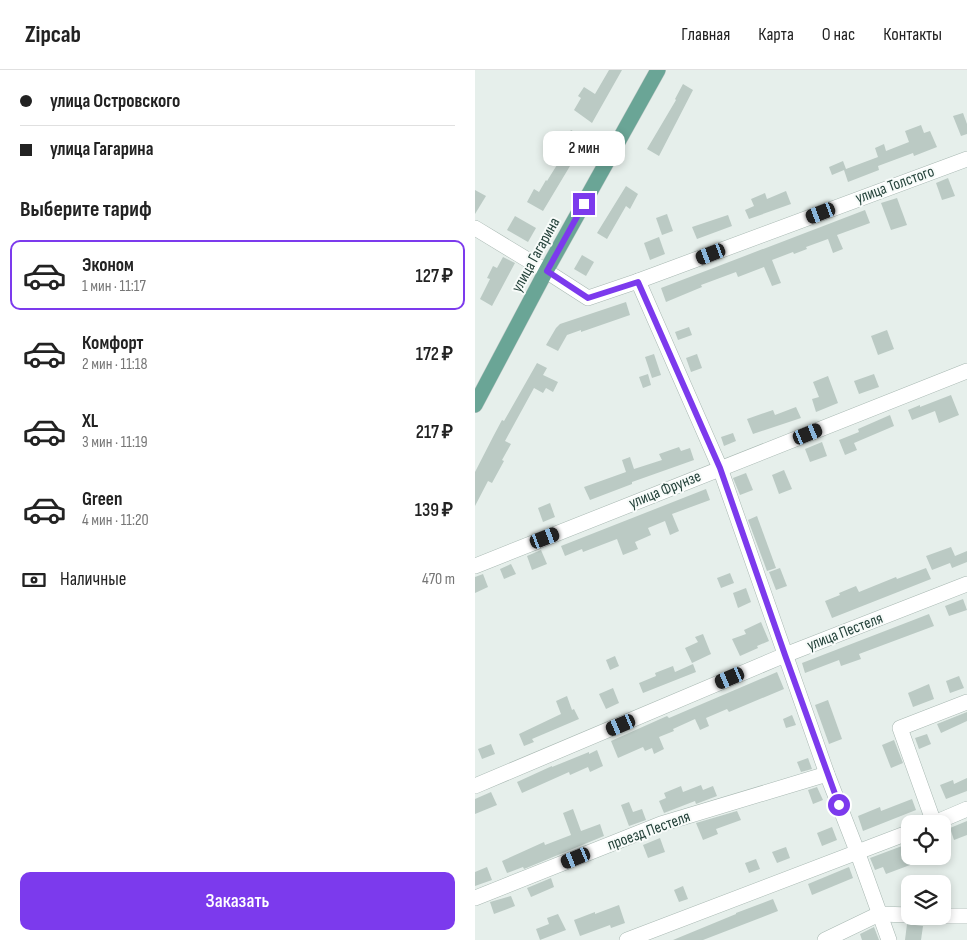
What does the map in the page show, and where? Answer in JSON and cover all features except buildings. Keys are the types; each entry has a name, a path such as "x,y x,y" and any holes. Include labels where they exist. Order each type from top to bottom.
{"main road":[{"name":"улица Гагарина","path":"475,405 658,70"}],"street":[{"name":"улица Толстого","path":"547,271 588,298 638,282 967,158"},
{"path":"475,228 547,271"},
{"path":"638,282 720,468 827,774 889,940"},
{"name":"улица Фрунзе","path":"475,566 967,370"},
{"name":"улица Пестеля","path":"475,786 785,655 967,584"},
{"path":"930,815 900,728 967,702"},
{"name":"проезд Пестеля","path":"475,898 661,824 827,774"},
{"path":"951,816 967,809"},
{"path":"627,940 901,835"},
{"path":"825,940 879,914 901,915"},
{"path":"951,916 967,916"}],"route":[{"path":"584,204 547,271 588,298 638,282 720,468 839,805"}]}
